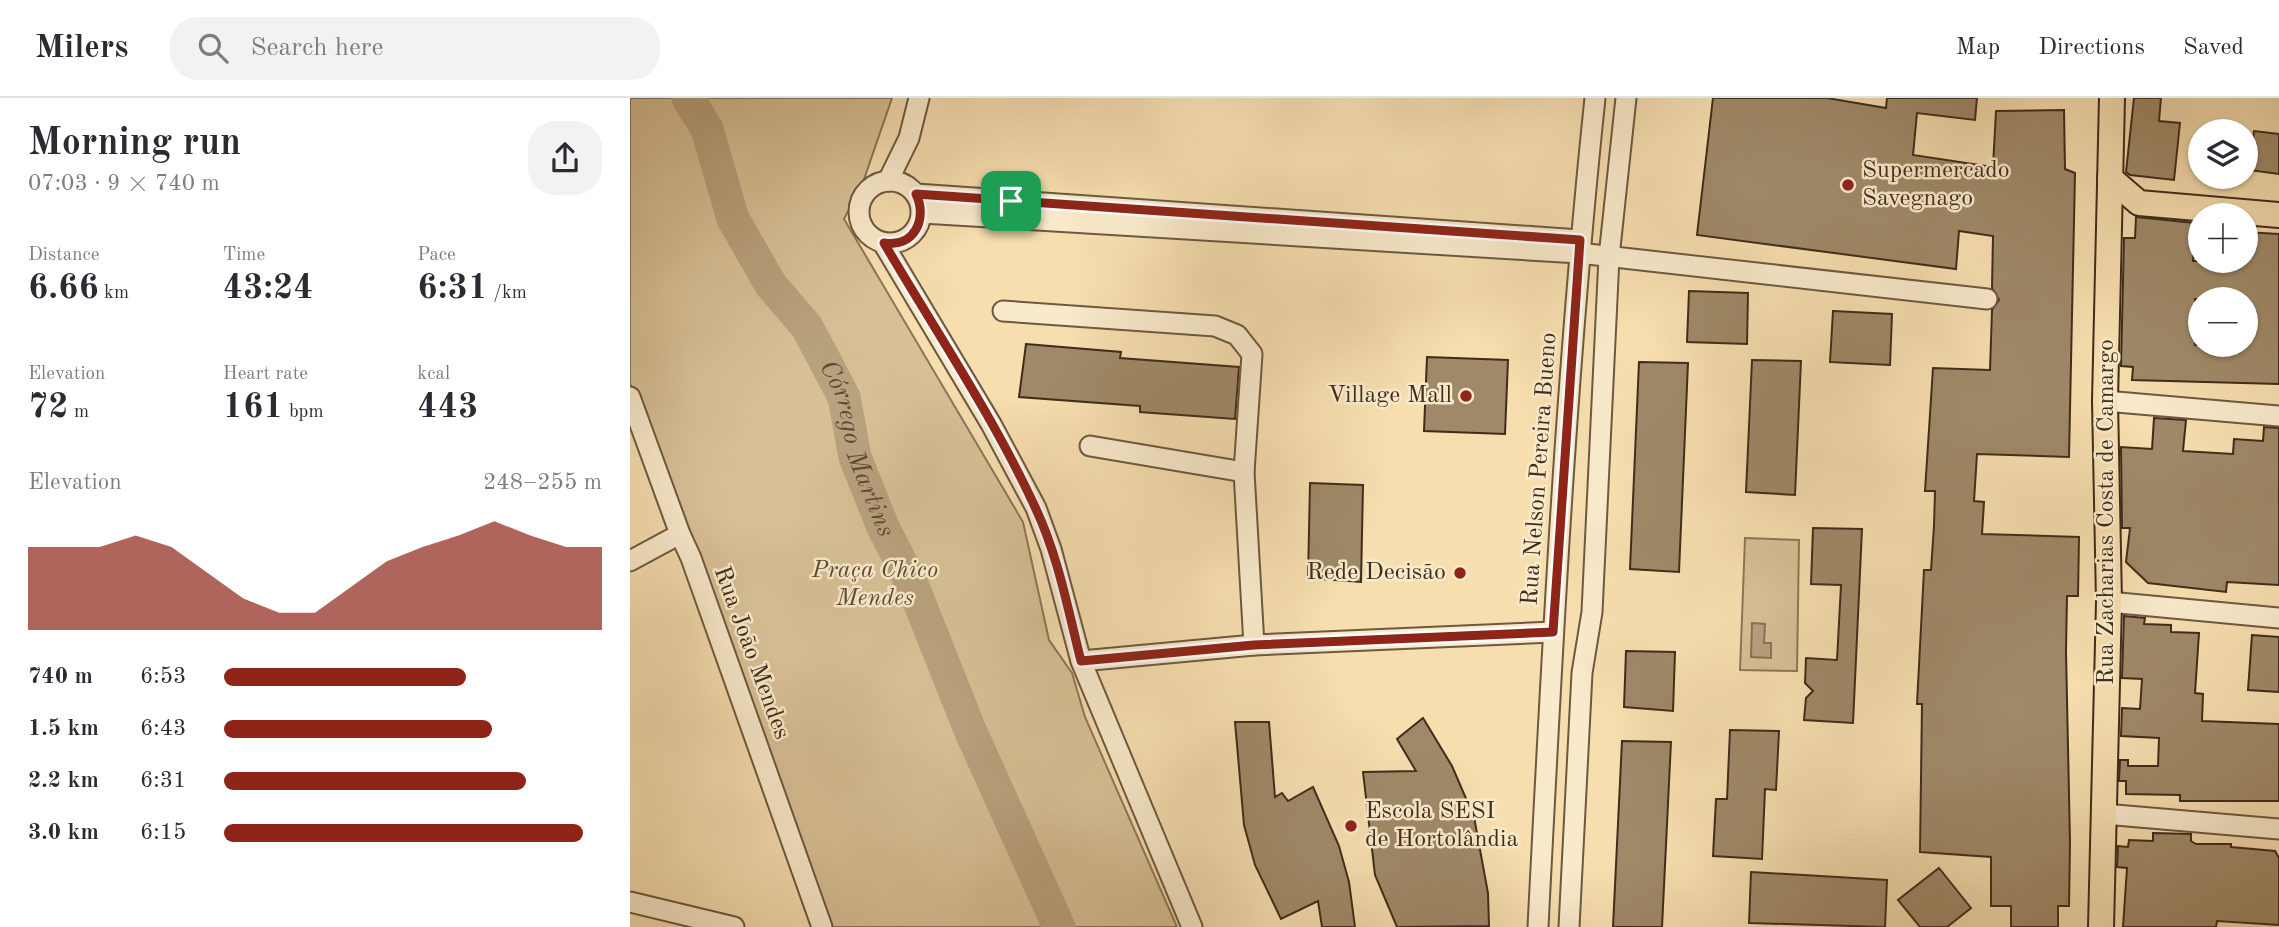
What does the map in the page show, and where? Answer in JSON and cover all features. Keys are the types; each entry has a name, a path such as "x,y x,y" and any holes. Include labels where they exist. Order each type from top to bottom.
{"main road":[{"name":"Rua Zacharias Costa de Camargo","path":"2101,927 2109,602 2105,401 2112,98"},
{"path":"2110,177 2139,203 2279,215"},
{"path":"2109,238 2139,203"}],"street":[{"path":"888,181 909,138 919,98"},
{"name":"Rua Nelson Pereira Bueno","path":"1538,927 1553,632 1579,247 1595,98"},
{"path":"1569,927 1582,673 1592,612 1609,257 1626,98"},
{"path":"1192,927 1081,661 1051,550 1036,509 991,424 884,243 864,230 859,209 868,190 888,181 899,182 919,204 1579,247 1609,257 1987,299"},
{"path":"884,243 899,243 916,232 919,204"},
{"path":"1003,310 1215,326 1237,335 1252,354 1244,472 1254,645"},
{"name":"Rua João Mendes","path":"630,397 691,558 816,926"},
{"path":"2105,401 2279,416"},
{"path":"1090,446 1244,472"},
{"path":"630,561 680,534"},
{"path":"2109,602 2279,618"},
{"path":"1081,661 1254,645 1553,632"},
{"path":"2104,814 2279,829"},
{"path":"630,902 734,927"}],"green space":[{"name":"Praça Chico Mendes","path":"630,98 892,98 862,185 844,219 1023,522 1049,640 1072,673 1085,717 1177,927 822,927 630,383"},
{"path":"1745,538 1799,540 1797,671 1740,670"}],"shaded area":[{"path":"1752,623 1765,624 1764,643 1771,643 1771,658 1751,657"}],"building":[{"path":"1713,98 1827,98 1886,108 1887,98 1977,98 1975,120 1917,113 1913,155 1993,167 1996,111 2064,110 2065,169 2075,173 2069,457 1977,454 1974,501 1984,502 1982,534 2079,537 2078,596 2067,596 2069,906 2058,906 2058,927 2011,927 2011,906 1991,906 1991,857 1920,852 1922,704 1917,704 1924,570 1931,570 1934,526 1935,491 1925,491 1933,368 1990,370 1992,310 1999,300 1992,288 1993,236 1959,231 1956,269 1697,235"},
{"path":"2134,98 2161,98 2159,121 2180,123 2174,180 2130,175 2126,172"},
{"path":"2258,131 2279,134 2279,174 2258,171"},
{"path":"2136,217 2188,222 2188,273 2258,273 2258,233 2279,234 2279,384 2132,380 2133,367 2121,366 2124,238 2135,238"},
{"path":"1689,291 1748,293 1747,344 1687,342"},
{"path":"1833,311 1892,314 1890,365 1830,362"},
{"path":"1026,344 1121,352 1120,358 1239,367 1235,419 1140,412 1140,406 1019,397"},
{"name":"Village Mall","path":"1427,357 1508,360 1505,434 1424,431"},
{"path":"1752,360 1801,361 1795,495 1746,492"},
{"path":"1639,362 1688,363 1679,572 1630,569"},
{"path":"2154,418 2186,420 2183,451 2233,454 2234,439 2263,441 2264,427 2279,428 2279,585 2227,582 2226,592 2148,583 2126,562 2130,528 2122,528 2121,447 2152,449"},
{"path":"1310,483 1363,485 1361,582 1308,578"},
{"path":"1813,528 1862,529 1853,723 1804,720 1806,698 1813,691 1805,683 1806,658 1837,660 1841,585 1811,584"},
{"path":"2124,616 2145,618 2144,624 2171,625 2171,632 2199,633 2195,693 2203,694 2202,721 2279,724 2279,801 2180,801 2180,795 2126,794 2126,781 2119,781 2120,760 2128,760 2128,766 2158,766 2159,738 2121,736 2122,708 2140,709 2142,679 2122,678"},
{"path":"2252,635 2279,637 2279,692 2248,690"},
{"path":"1626,651 1675,652 1673,711 1624,707"},
{"path":"1423,718 1452,766 1474,817 1488,893 1489,926 1397,927 1375,875 1363,772 1416,771 1397,739"},
{"path":"1235,722 1269,722 1275,797 1282,793 1288,801 1313,787 1339,846 1349,882 1355,927 1322,927 1318,901 1281,919 1255,865 1244,825"},
{"path":"1730,730 1779,731 1776,790 1765,789 1762,859 1713,856 1716,799 1727,799"},
{"path":"1622,741 1671,742 1662,927 1613,927"},
{"path":"2153,833 2191,834 2191,841 2196,844 2231,844 2231,847 2275,851 2279,858 2279,925 2217,921 2216,927 2123,927 2127,868 2117,867 2118,846 2128,847 2129,840 2153,841"},
{"path":"1939,868 1971,908 1947,927 1920,927 1898,900"},
{"path":"1751,872 1887,880 1885,927 1749,923"}],"waterway":[{"name":"Córrego Martins","path":"688,98 707,129 733,219 771,285 807,327 844,397 855,457 883,527 912,584 970,730 1059,927"}],"place":[{"name":"Supermercado Savegnago","path":"1848,185"},
{"name":"Village Mall","path":"1466,396"},
{"name":"Rede Decisão","path":"1460,573"},
{"name":"Escola SESI de Hortolândia","path":"1351,826"}],"route":[{"path":"916,194 1011,201 1580,240 1572,391 1553,632 1254,645 1081,661 1051,550 1036,509 991,424 884,243 899,243 916,232 922,213 916,194"}]}
